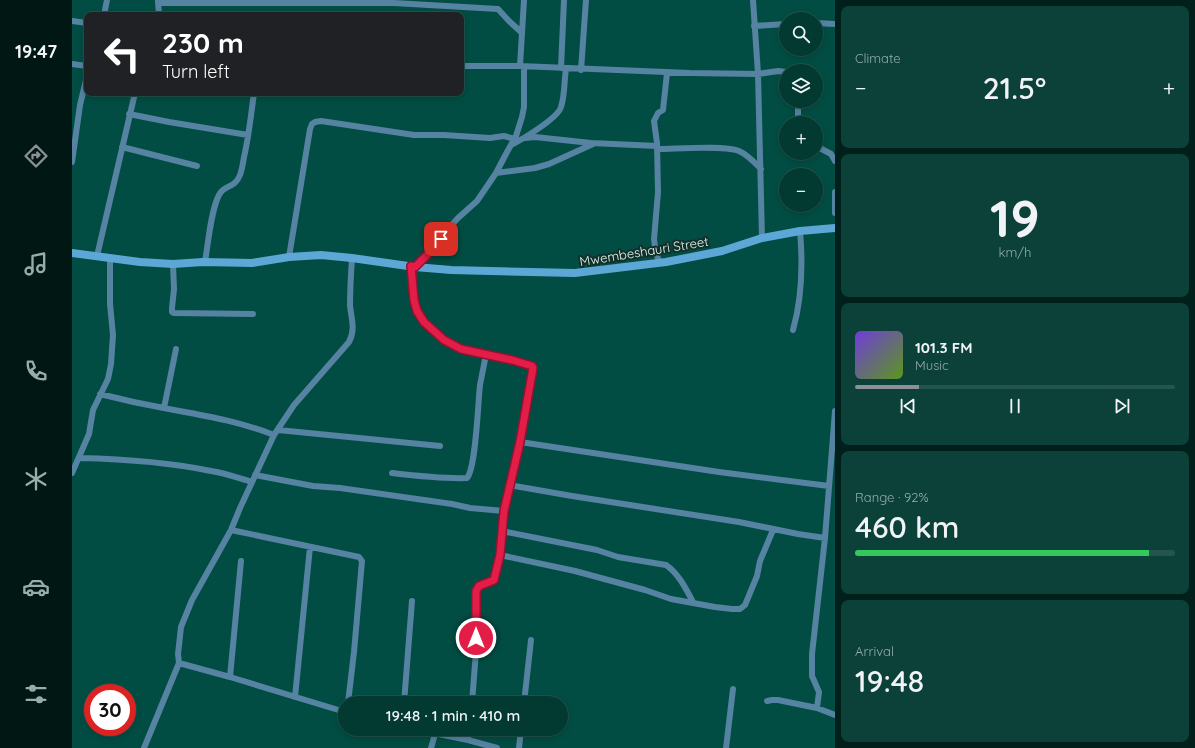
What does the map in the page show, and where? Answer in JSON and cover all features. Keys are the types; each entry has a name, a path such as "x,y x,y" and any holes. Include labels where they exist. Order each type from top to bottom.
{"street":[{"path":"105,12 107,0"},
{"path":"473,696 476,651 476,591 479,586 494,580 500,555 504,511 520,442 533,368 532,366 512,360 461,349 444,340 424,322 417,311 414,300 413,267 434,248 455,222 477,201 496,173 513,142 524,107 521,32 524,0"},
{"path":"525,138 558,114 561,107 564,69 564,0"},
{"path":"581,70 586,0"},
{"path":"753,0 758,74 762,238"},
{"path":"159,12 158,2 394,3 498,9 521,32"},
{"path":"72,21 84,23"},
{"path":"823,23 835,24"},
{"path":"754,26 779,24"},
{"path":"72,64 84,66"},
{"path":"464,66 667,73 758,74 779,71"},
{"path":"659,263 654,239 658,192 657,148 654,121 658,113 663,110 667,73"},
{"path":"72,162 80,105 84,88"},
{"path":"97,256 134,96"},
{"path":"205,262 216,203 219,195 223,190 237,182 241,173 254,96"},
{"path":"129,114 248,135"},
{"path":"288,257 310,129 312,124 315,122 334,123 414,135 490,138 504,136 513,142"},
{"path":"513,142 525,138 535,137 595,144 657,148 736,150 748,156 761,169"},
{"path":"496,173 542,166 577,153 595,144"},
{"path":"122,147 197,166"},
{"path":"823,150 831,154 835,161"},
{"path":"835,192 835,213"},
{"name":"Mwembeshauri Street","path":"72,253 110,259 173,264 205,262 252,263 288,257 321,255 413,267 451,270 575,273 659,263 722,250 762,238 835,228"},
{"path":"793,330 800,293 800,232"},
{"path":"144,748 178,663 181,627 192,600 231,530 255,475 276,433 294,405 349,342 352,336 353,331 350,304 352,258"},
{"path":"72,473 89,434 94,410 108,379 111,364 113,335 110,304 110,259"},
{"path":"173,264 174,289 172,312 253,314"},
{"path":"164,408 176,349"},
{"path":"392,473 458,478 467,478 470,475 475,445 480,385 486,354"},
{"path":"100,394 239,423 276,433 440,446"},
{"path":"817,708 819,692 812,676 811,660 825,538 835,411"},
{"path":"520,442 719,472 829,486"},
{"path":"79,458 111,458 158,463 211,471 252,482"},
{"path":"255,475 314,486 340,488 452,504 470,508 504,511"},
{"path":"510,485 739,522 773,530 825,538"},
{"path":"231,530 359,557 362,561 349,696"},
{"path":"500,555 582,573 645,590 671,599 740,609 746,606 757,576 760,561 773,530"},
{"path":"502,531 666,565 676,574 693,602"},
{"path":"295,697 310,547"},
{"path":"230,677 241,561"},
{"path":"405,696 412,601"},
{"path":"525,696 531,640"},
{"path":"178,663 338,710"},
{"path":"726,748 733,689"},
{"path":"767,701 778,700 817,708 835,715"},
{"path":"432,748 435,736"},
{"path":"446,736 497,748"},
{"path":"468,736 468,740"},
{"path":"519,748 520,736"}],"route":[{"path":"441,239 415,267 411,266 414,300 417,311 424,322 444,340 461,349 512,360 532,366 533,368 520,442 504,511 500,555 495,578 492,582 477,587 476,591 476,638"}]}
